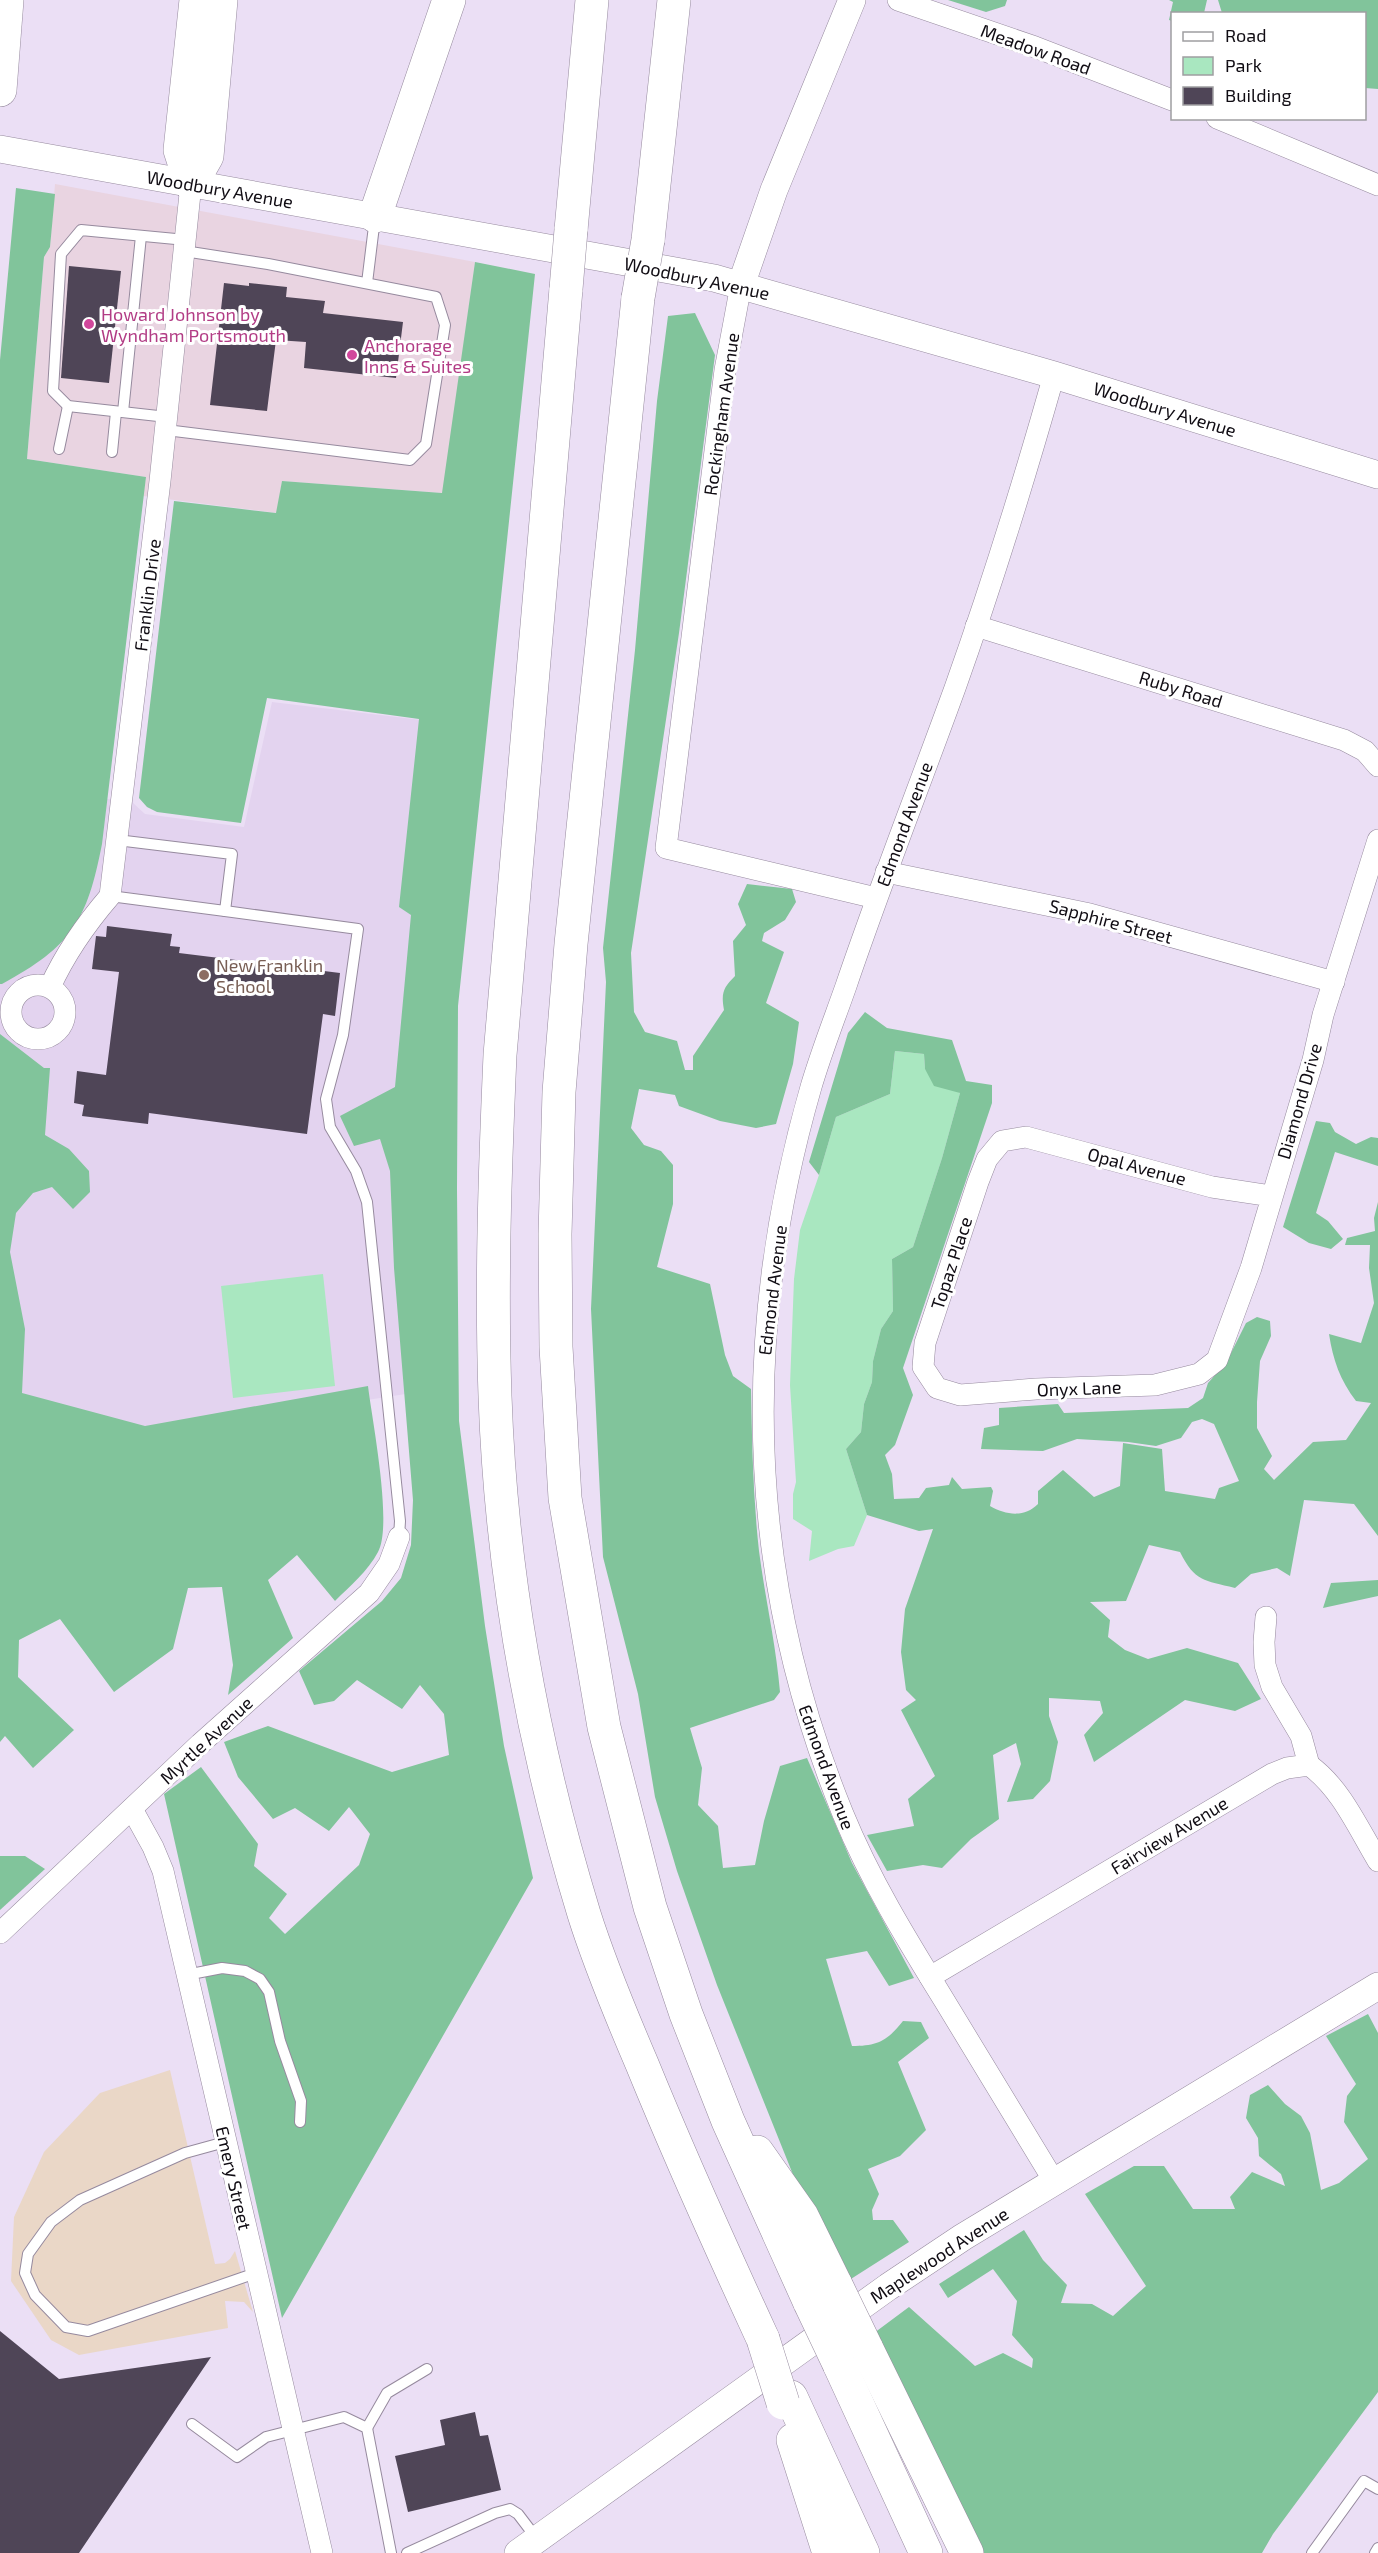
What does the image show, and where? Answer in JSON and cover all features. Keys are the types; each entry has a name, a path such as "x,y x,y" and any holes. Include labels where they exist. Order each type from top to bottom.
{"main road":[{"path":"0,90 7,0"},
{"path":"191,184 180,150 196,0"},
{"path":"191,184 207,156 221,0"},
{"path":"375,216 449,0"},
{"path":"592,0 499,1066 494,1179 495,1397 508,1557 531,1698 564,1844 585,1917 611,1990 679,2155 763,2339 787,2400 863,2553"},
{"path":"674,0 648,240 638,298 559,1092 555,1234 556,1347 565,1498 604,1728 650,1907 686,2014 723,2108 823,2294 852,2356 926,2553"},
{"path":"852,2356 967,2553"},
{"path":"787,2400 797,2455 829,2553"}],"street":[{"name":"Rockingham Avenue","path":"852,0 774,190 741,285 725,370 666,848 876,898"},
{"name":"Meadow Road","path":"898,0 1035,47 1171,99"},
{"path":"1222,120 1378,185"},
{"name":"Woodbury Avenue","path":"0,149 741,285 1054,375 1378,475"},
{"name":"Franklin Drive","path":"110,896 166,424 191,184"},
{"name":"Edmond Avenue","path":"1054,375 1023,486 976,626 876,898 812,1083 791,1164 779,1224 763,1351 767,1513 777,1587 795,1674 809,1721 842,1812 861,1856 903,1935 1054,2181"},
{"name":"Ruby Road","path":"976,626 1344,740 1365,751 1378,766"},
{"name":"Diamond Drive","path":"1217,1360 1247,1278 1378,840"},
{"name":"Sapphire Street","path":"886,872 1090,914 1334,982"},
{"path":"50,987 63,957 82,928 110,896"},
{"path":"41,984 50,987 62,998 66,1009 61,1028 53,1035 38,1039 21,1034 12,1021 6,1005 30,986 41,984"},
{"name":"Opal Avenue","path":"1002,1141 1026,1137 1212,1187 1272,1196"},
{"name":"Topaz Place","path":"937,1388 923,1367 925,1343 984,1166 1002,1141"},
{"name":"Onyx Lane","path":"937,1388 960,1395 1036,1389 1155,1385 1199,1374 1217,1360"},
{"name":"Myrtle Avenue","path":"0,1933 369,1593 389,1564 399,1537"},
{"path":"1266,1617 1265,1665 1272,1687 1301,1736 1309,1765 1320,1773 1335,1790 1378,1861"},
{"name":"Fairview Avenue","path":"930,1977 1272,1774 1287,1768 1309,1765"},
{"name":"Emery Street","path":"132,1809 163,1871 322,2553"},
{"name":"Maplewood Avenue","path":"528,2546 897,2281 963,2237 1378,1986"}],"lane":[{"path":"367,283 375,216"},
{"path":"81,230 141,236 185,245 436,297 445,325 426,444 410,460 166,424 119,412 68,406 53,392 61,254 81,230"},
{"path":"112,452 141,236"},
{"path":"59,449 68,406"},
{"path":"117,840 232,854 225,911"},
{"path":"110,896 357,929 343,1035 326,1099 327,1114 330,1127 356,1171 367,1202 400,1521 399,1537"},
{"path":"186,1974 222,1968 245,1971 260,1979 269,1992 283,2050 301,2101 300,2122"},
{"path":"225,2142 186,2153 80,2200 51,2222 28,2254 25,2273 35,2295 66,2327 88,2331 256,2273"},
{"path":"391,2553 367,2428 387,2393 427,2369"},
{"path":"192,2424 237,2457 254,2443 266,2437 344,2416 367,2428"},
{"path":"1312,2553 1364,2481 1378,2489"},
{"path":"407,2553 495,2513 510,2509 518,2514 528,2546"},
{"path":"1375,2553 1378,2548"}],"shaded area":[{"path":"55,184 475,262 443,493 282,481 277,513 143,496 146,477 27,459 44,257 50,247"},
{"name":"New Franklin School","path":"272,702 430,721 431,1390 151,1434 0,1399 0,786 132,802 145,814 244,827"},
{"path":"170,2070 215,2264 225,2263 235,2251 253,2312 244,2302 225,2301 228,2328 79,2355 51,2340 11,2281 14,2217 44,2152 100,2093"}],"green space":[{"path":"948,0 1007,0 1005,6 986,12"},
{"path":"1169,0 1207,0 1204,12 1171,12 1171,21 1169,20 1173,2"},
{"path":"1218,0 1378,0 1378,89 1366,88 1366,12 1222,12"},
{"path":"16,188 55,194 50,247 44,257 27,459 146,477 102,844 90,893 73,929 60,943 26,970 0,984 0,360"},
{"path":"475,262 535,274 458,1006 457,1189 459,1421 485,1626 504,1746 533,1878 282,2318 164,1794 201,1767 258,1844 254,1866 287,1894 269,1918 285,1934 359,1865 370,1834 349,1807 329,1831 295,1808 273,1819 238,1777 224,1742 268,1726 392,1772 449,1755 444,1714 420,1685 402,1709 357,1680 334,1701 314,1705 299,1671 382,1601 401,1578 411,1545 413,1500 394,1268 390,1171 380,1139 354,1146 340,1116 395,1087 411,915 399,907 419,719 267,698 241,823 157,812 147,807 139,798 174,501 276,513 282,481 442,493"},
{"path":"695,313 715,355 679,633 631,953 634,1012 645,1032 677,1041 685,1070 693,1070 693,1056 724,1010 724,991 735,976 733,941 746,925 738,904 747,884 792,889 796,902 785,920 764,933 762,941 784,952 766,1003 799,1022 793,1064 776,1124 756,1128 720,1121 679,1106 675,1095 639,1089 631,1128 644,1145 661,1151 673,1165 673,1204 657,1267 710,1284 725,1355 733,1376 751,1389 757,1531 780,1692 774,1700 690,1728 702,1768 698,1805 718,1826 723,1868 755,1865 764,1821 780,1766 807,1758 852,1863 914,1978 889,1986 867,1951 826,1959 852,2046 869,2045 881,2041 887,2038 903,2021 921,2022 929,2038 898,2062 926,2130 900,2156 868,2169 879,2194 872,2210 873,2220 893,2220 909,2242 843,2284 802,2197 717,1985 677,1871 655,1797 638,1694 603,1557 591,1309 606,982 603,948 635,650 657,401 668,316"},
{"path":"865,1012 887,1028 952,1040 966,1081 992,1085 992,1103 903,1368 913,1395 895,1445 885,1455 892,1474 894,1499 919,1498 926,1488 949,1485 952,1477 962,1489 991,1487 993,1491 990,1506 1009,1513 1021,1513 1038,1504 1038,1491 1063,1470 1094,1497 1120,1486 1123,1443 1162,1449 1165,1491 1215,1499 1219,1488 1239,1481 1214,1424 1202,1419 1192,1422 1181,1438 1156,1446 1128,1442 1077,1439 1043,1451 981,1449 984,1428 999,1425 999,1408 1058,1404 1064,1413 1188,1408 1203,1398 1208,1383 1226,1363 1246,1323 1257,1317 1270,1321 1271,1336 1260,1361 1257,1402 1257,1428 1272,1456 1264,1469 1274,1480 1313,1442 1346,1440 1371,1403 1356,1401 1341,1377 1329,1334 1361,1343 1374,1303 1369,1268 1370,1245 1345,1245 1347,1238 1375,1231 1374,1218 1378,1202 1378,1536 1354,1504 1304,1500 1290,1576 1277,1568 1251,1574 1235,1588 1202,1578 1185,1562 1180,1552 1149,1545 1126,1601 1090,1602 1110,1620 1108,1637 1125,1650 1148,1659 1187,1648 1238,1663 1261,1699 1235,1711 1185,1700 1094,1762 1084,1735 1103,1713 1100,1701 1049,1698 1049,1716 1058,1742 1050,1781 1033,1799 1007,1802 1021,1764 1016,1743 993,1755 999,1819 971,1839 942,1868 923,1865 887,1871 867,1835 914,1826 908,1799 935,1776 901,1710 916,1700 906,1690 901,1652 905,1609 933,1529 919,1531 867,1515 846,1449 861,1432 864,1404 872,1382 873,1361 881,1329 893,1311 892,1259 913,1247 960,1093 934,1086 925,1069 924,1054 895,1051 890,1094 836,1117 819,1175 809,1162 848,1033"},
{"path":"0,1034 44,1068 50,1068 45,1135 69,1149 89,1171 90,1192 73,1209 52,1187 33,1193 16,1213 10,1252 25,1329 22,1393 145,1426 368,1386 377,1446 383,1519 382,1539 374,1559 335,1601 297,1555 268,1580 293,1638 228,1695 233,1665 222,1587 188,1588 173,1649 114,1692 60,1619 19,1640 18,1677 74,1730 33,1768 5,1736 0,1742"},
{"path":"895,1051 924,1054 925,1069 960,1093 913,1247 892,1259 893,1311 881,1329 873,1361 872,1382 864,1404 861,1432 846,1449 867,1515 854,1546 838,1549 809,1561 812,1531 793,1519 793,1494 796,1482 790,1385 794,1279 800,1230 836,1117 890,1094"},
{"path":"1316,1121 1330,1123 1335,1132 1356,1144 1371,1137 1378,1138 1378,1166 1335,1152 1316,1213 1328,1221 1343,1239 1331,1249 1309,1243 1283,1227"},
{"path":"323,1274 335,1386 233,1398 221,1286"},
{"path":"1378,1580 1378,1596 1323,1608 1331,1583"},
{"path":"0,1856 25,1856 45,1869 0,1910"},
{"path":"1368,2014 1378,2033 1378,2392 1273,2534 1262,2553 978,2553 870,2336 909,2307 975,2366 1003,2353 1032,2368 1033,2359 1012,2335 1017,2301 993,2269 948,2298 939,2284 1024,2230 1043,2260 1067,2285 1061,2303 1092,2304 1113,2316 1146,2286 1085,2194 1134,2166 1164,2166 1193,2209 1235,2209 1230,2197 1252,2172 1285,2186 1281,2174 1259,2156 1258,2138 1246,2118 1250,2095 1268,2085 1285,2104 1301,2116 1310,2133 1321,2190 1339,2183 1368,2159 1344,2122 1347,2096 1356,2084 1326,2036"}],"building":[{"name":"Howard Johnson by Wyndham Portsmouth","path":"69,266 121,271 109,383 61,378"},
{"name":"Anchorage Inns & Suites","path":"224,283 287,287 286,297 325,301 323,313 403,322 396,378 304,368 306,342 276,340 267,411 210,405"},
{"path":"107,926 172,934 170,946 180,947 179,953 340,973 335,1016 323,1014 307,1134 149,1113 148,1124 82,1116 84,1105 74,1103 77,1071 106,1075 119,972 92,969 96,936 106,937"},
{"path":"0,2331 59,2379 211,2357 79,2553 0,2553"},
{"path":"475,2412 480,2436 488,2435 501,2490 408,2512 395,2456 445,2445 440,2420"}],"place":[{"name":"Howard Johnson by Wyndham Portsmouth","path":"89,324"},
{"name":"Anchorage Inns & Suites","path":"352,355"},
{"name":"New Franklin School","path":"204,975"}]}
